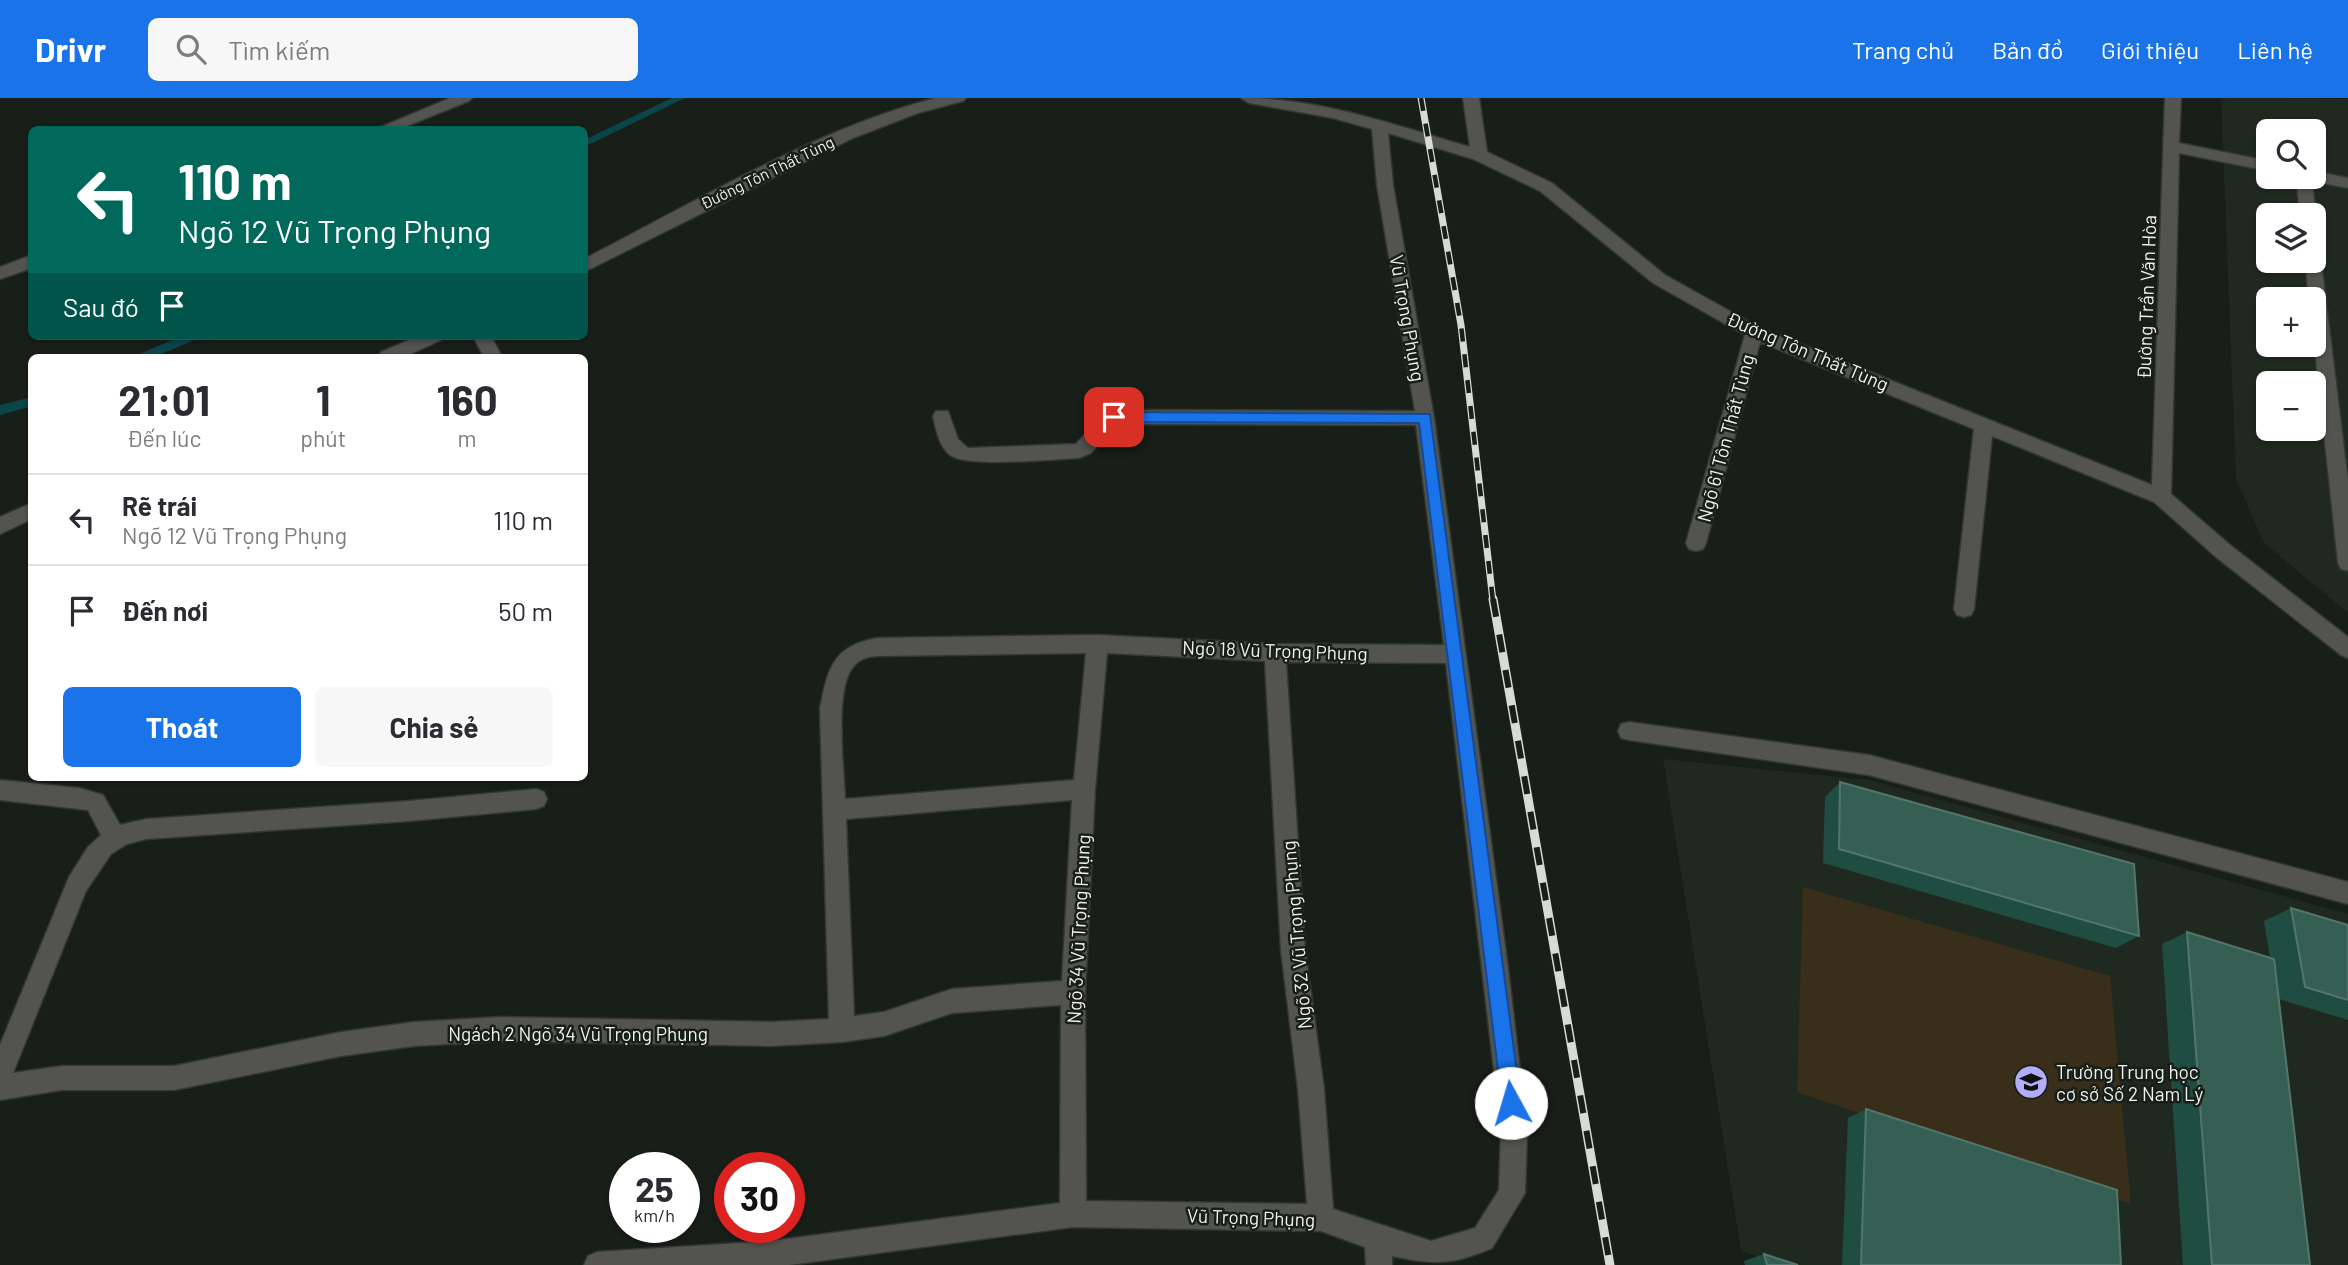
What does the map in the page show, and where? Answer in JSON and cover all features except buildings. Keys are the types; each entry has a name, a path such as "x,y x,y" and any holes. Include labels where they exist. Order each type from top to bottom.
{"street":[{"path":"391,126 464,98"},
{"path":"883,98 896,116"},
{"name":"Đường Tôn Thất Tùng","path":"588,264 832,140 936,102 958,98"},
{"name":"Đường Tôn Thất Tùng","path":"1249,98 1335,113 1379,125 1479,155 1546,187 1659,279 1754,332 2161,497 2223,551 2348,649"},
{"path":"1471,98 1479,155"},
{"name":"Đường Trần Văn Hòa","path":"2161,497 2173,98"},
{"name":"Vũ Trọng Phụng","path":"597,1265 771,1260 1073,1214 1321,1218 1379,1252 1431,1254 1483,1239 1512,1193 1514,1130 1496,968 1425,418 1385,185 1379,125"},
{"path":"2171,146 2256,164"},
{"path":"2326,178 2348,183"},
{"path":"0,273 28,262"},
{"path":"2314,273 2348,563"},
{"name":"Ngõ 61 Tôn Thất Tùng","path":"1696,544 1754,332"},
{"path":"394,354 426,340"},
{"path":"942,416 948,443 966,455 1079,452 1086,448 1106,421 1114,417 1425,418"},
{"path":"1964,609 1984,423"},
{"path":"0,526 28,512"},
{"name":"Ngõ 18 Vũ Trọng Phụng","path":"834,810 831,708 837,676 849,654 863,648 1097,644 1275,653 1454,654"},
{"name":"Ngõ 34 Vũ Trọng Phụng","path":"1073,1214 1073,992 1084,789 1097,644"},
{"name":"Ngõ 32 Vũ Trọng Phụng","path":"1275,653 1293,950 1311,1089 1321,1218"},
{"path":"1629,731 1869,765 2348,893"},
{"path":"842,1030 834,810 1084,789"},
{"path":"0,790 95,802 114,837"},
{"path":"0,1075 77,885 91,862 114,837 146,829 409,811 536,799"},
{"name":"Ngách 2 Ngõ 34 Vũ Trọng Phụng","path":"0,1087 62,1078 174,1078 341,1044 414,1034 501,1029 771,1034 842,1030 884,1024 952,1001 1073,992"}],"shaded area":[{"path":"2221,98 2348,99 2348,613 2264,543 2236,479"},
{"name":"Trường Trung học cơ sở Số 2 Nam Lý","path":"1663,759 1869,780 2348,914 2348,1265 1786,1265 1741,1251"},
{"path":"1803,887 2110,976 2131,1204 1797,1092"}],"waterway":[{"path":"588,142 680,98"},
{"path":"150,354 183,340"},
{"path":"0,410 28,402"}],"railway":[{"path":"1421,98 1461,325 1493,601"},
{"path":"1493,599 1610,1265"}],"place":[{"name":"Trường Trung học cơ sở Số 2 Nam Lý","path":"2031,1082"}],"route":[{"path":"1114,417 1425,418 1511,1103"}]}
